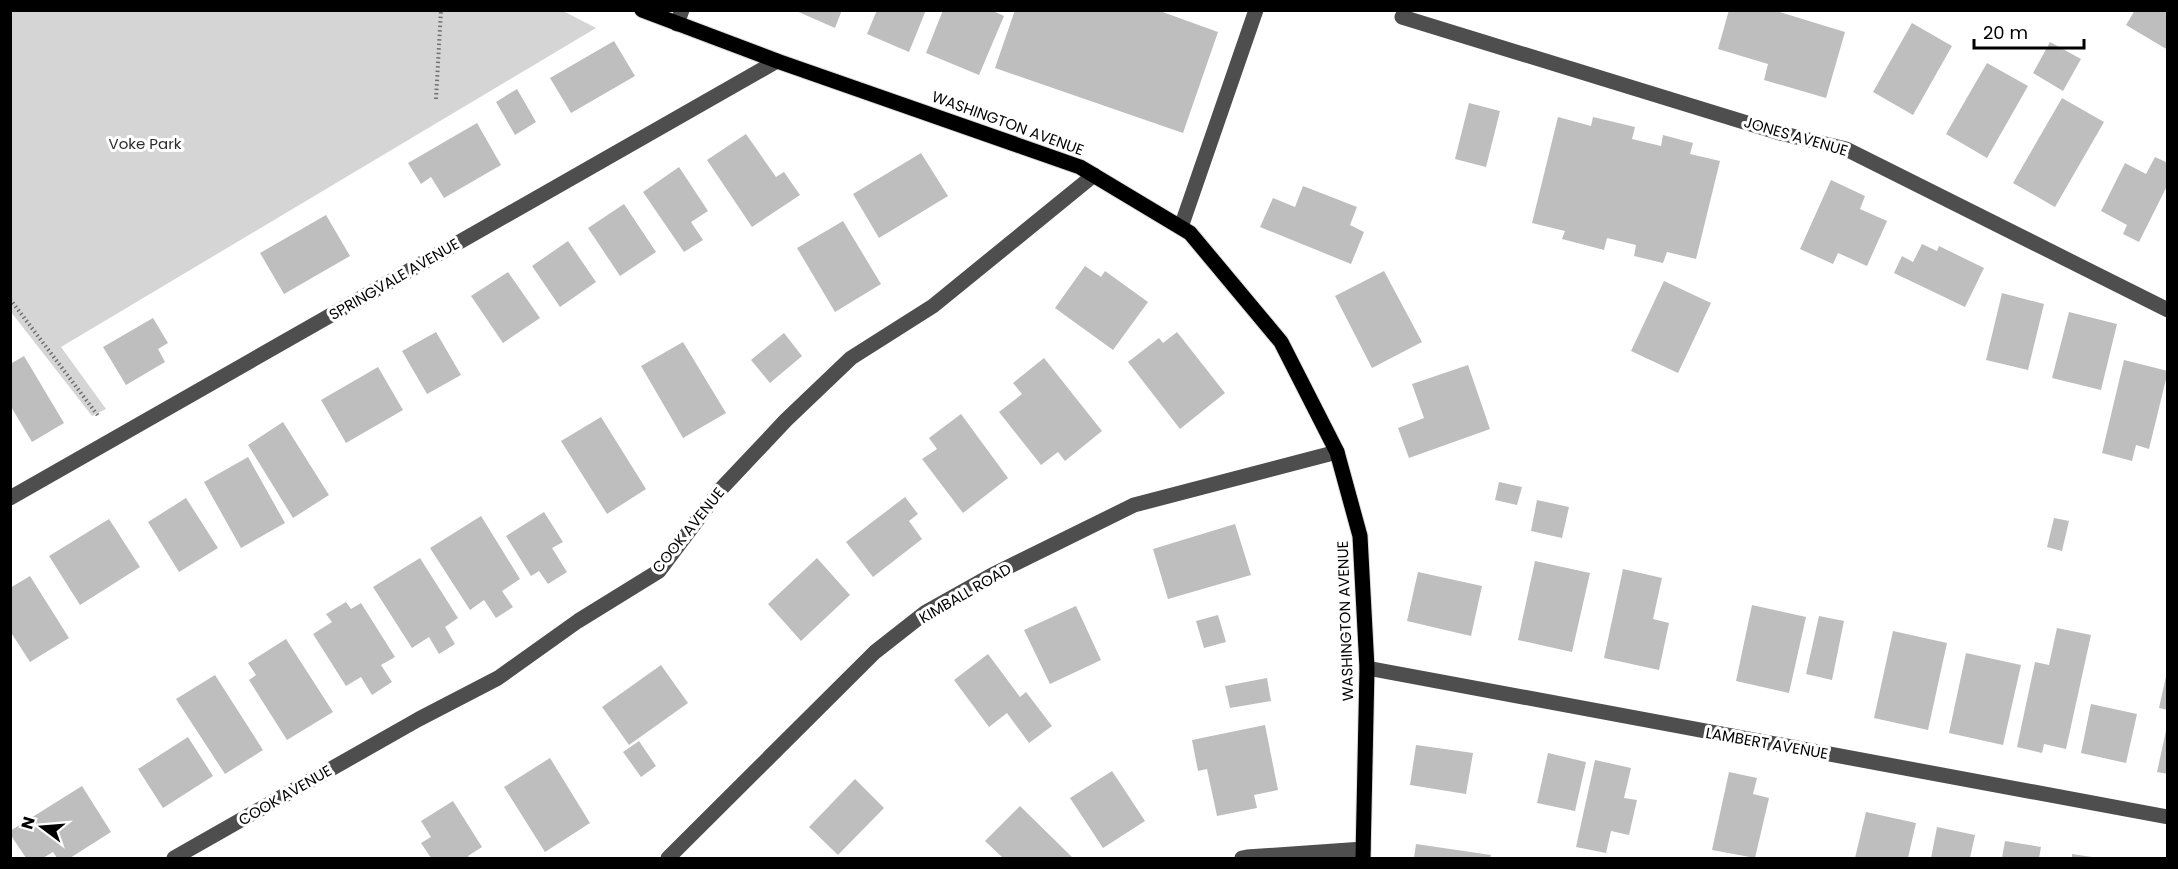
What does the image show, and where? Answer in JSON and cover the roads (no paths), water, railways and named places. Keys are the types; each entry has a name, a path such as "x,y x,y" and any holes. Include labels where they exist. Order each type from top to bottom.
{"main road":[{"name":"WASHINGTON AVENUE","path":"642,10 679,17 777,61 1080,167 1190,233 1281,342 1337,452 1360,536 1367,668 1363,854"}],"street":[{"path":"1181,227 1256,10"},
{"name":"JONES AVENUE","path":"1402,17 1780,133 1846,149 2168,310"},
{"name":"SPRINGVALE AVENUE","path":"10,498 777,61"},
{"name":"COOK AVENUE","path":"174,858 419,719 498,678 578,621 659,572 720,489 786,420 851,358 933,306 1094,175"},
{"name":"KIMBALL ROAD","path":"668,858 875,652 926,612 992,575 1134,505 1337,452"},
{"name":"LAMBERT AVENUE","path":"1367,668 2168,817"},
{"path":"1242,858 1363,854"}],"park label":[{"name":"Voke Park","path":"145,143"}]}
